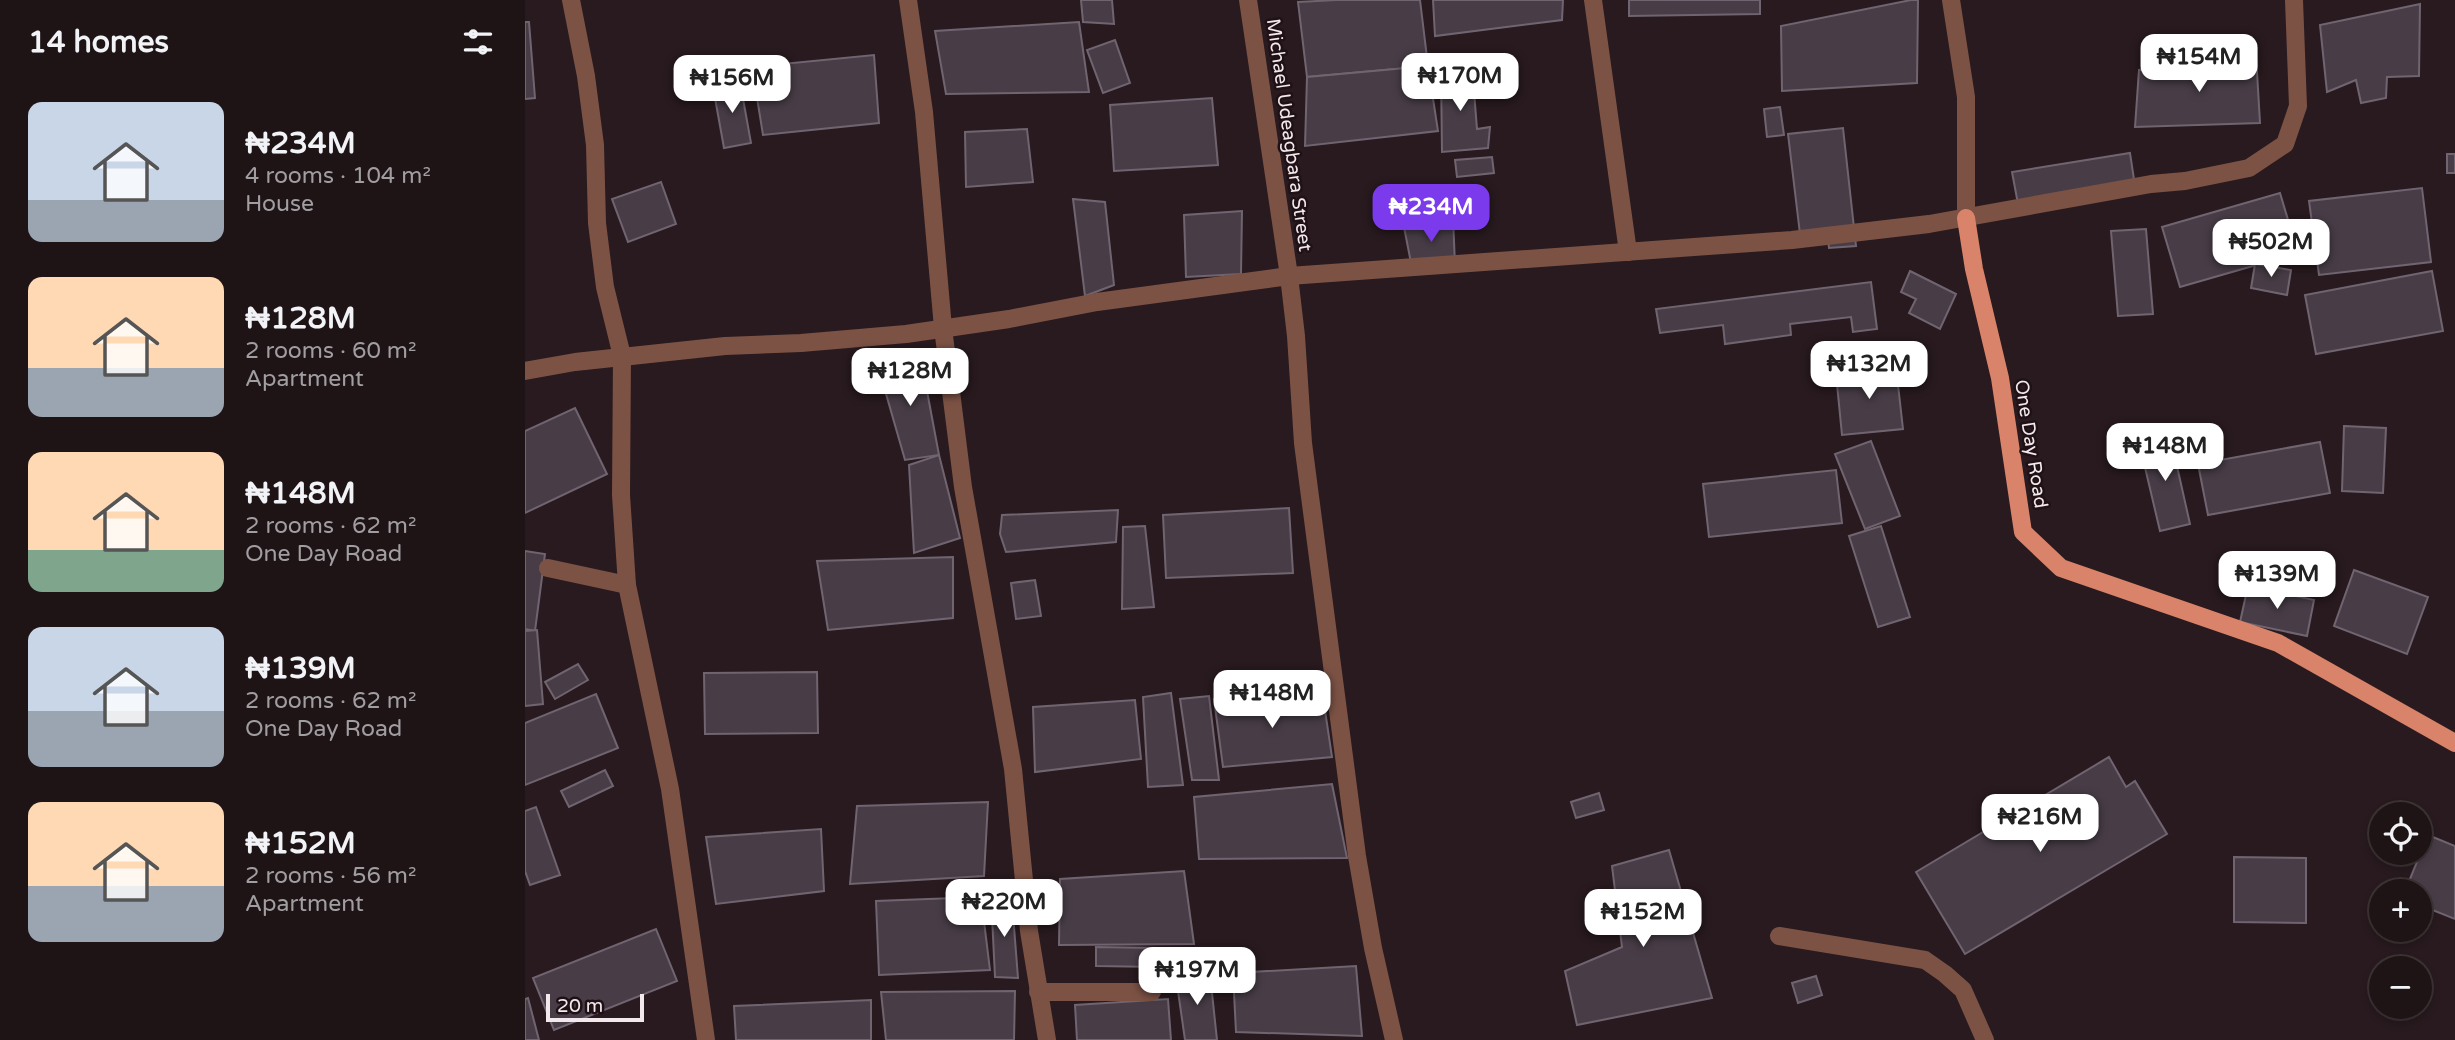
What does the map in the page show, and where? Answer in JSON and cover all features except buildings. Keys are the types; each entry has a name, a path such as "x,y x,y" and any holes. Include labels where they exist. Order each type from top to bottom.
{"main road":[{"name":"One Day Road","path":"1966,218 1974,269 2000,378 2023,532 2061,568 2278,643 2455,743"}],"street":[{"path":"571,0 586,76 595,145 597,223 605,287 622,356 621,495 628,585 670,789 706,1040"},
{"path":"908,0 924,112 943,328 963,487 1013,769 1029,931 1047,1040"},
{"name":"Michael Udeagbara Street","path":"1248,0 1289,276 1303,443 1357,856 1373,948 1394,1040"},
{"path":"1594,0 1628,252"},
{"path":"1951,0 1966,97 1966,218"},
{"path":"525,371 622,356 725,346 874,337 1097,302 1289,276 1792,240 1966,218 2249,168 2285,144 2298,106 2294,0"},
{"path":"548,568 628,585"},
{"path":"1779,936 1925,960 1963,990 1985,1040"},
{"path":"1038,992 1152,992"}]}
